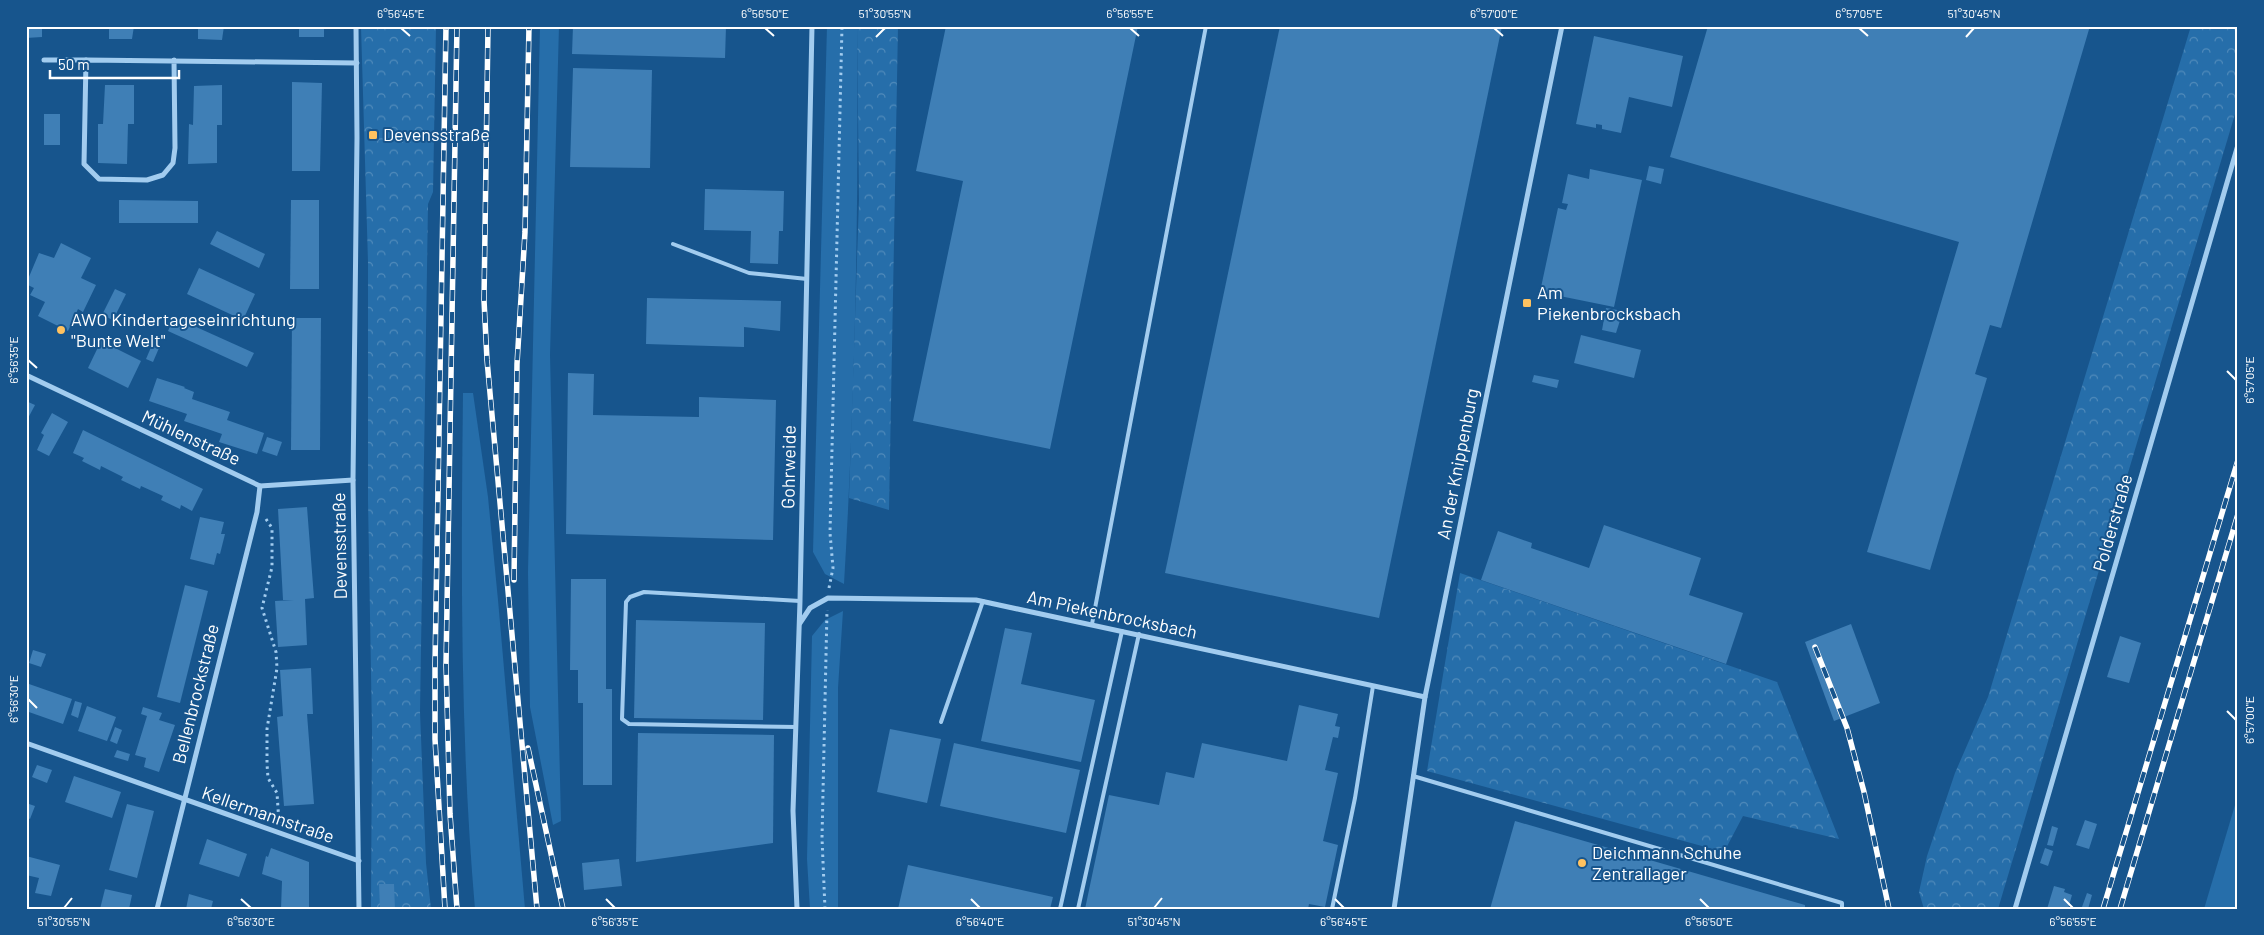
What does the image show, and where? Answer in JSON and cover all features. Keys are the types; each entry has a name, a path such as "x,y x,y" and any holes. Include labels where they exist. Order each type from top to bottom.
{"street":[{"name":"Devensstraße","path":"356,26 353,480 360,861 359,909"},
{"name":"Gohrweide","path":"797,909 792,811 800,624 812,26"},
{"name":"An der Knippenburg","path":"1394,909 1425,697 1562,26"},
{"path":"44,60 356,63"},
{"path":"86,60 84,164 99,179 147,180 163,175 173,164 176,148 174,60"},
{"name":"Polderstraße","path":"2015,909 2238,145"},
{"name":"Mühlenstraße","path":"26,375 260,486 353,480"},
{"name":"Bellenbrockstraße","path":"157,909 257,512 260,486"},
{"name":"Am Piekenbrocksbach","path":"800,624 810,608 828,598 983,601 1425,697"},
{"name":"Kellermannstraße","path":"26,743 360,861"}],"lane":[{"path":"1092,624 1206,26"},
{"path":"673,244 749,273 807,280"},
{"path":"796,727 629,724 622,719 626,602 630,597 644,592 800,601"},
{"path":"942,722 983,601"},
{"path":"1060,909 1122,631"},
{"path":"1078,909 1138,634"},
{"path":"1332,909 1354,798 1373,686"},
{"path":"1413,776 1842,903 1842,909"}],"path":[{"path":"832,559 830,533 842,26"},
{"path":"257,512 269,521 272,528 272,567 262,608 276,652 277,668 267,729 267,764 268,778 277,793 280,834"},
{"path":"825,909 822,838 826,632"}],"green space":[{"path":"361,26 436,26 433,192 428,204 420,712 426,863 431,909 371,909 372,730 368,500 368,262"},
{"path":"540,26 559,26 550,355 561,821 553,825 530,707 528,572"},
{"path":"827,26 857,26 855,305 844,584 825,574 813,552"},
{"path":"857,26 898,26 889,510 849,498 859,200"},
{"path":"2191,26 2238,26 2238,104 1998,909 1924,909 1919,892 1927,856 1955,773 1988,697"},
{"path":"463,393 473,393 488,497 525,909 475,909 464,716 462,586"},
{"path":"1460,573 1777,682 1839,839 1743,816 1724,852 1427,771"},
{"path":"843,611 838,688 838,909 810,909 807,859 812,636 825,620"},
{"path":"2238,795 2238,905 2235,909 2204,909"}],"building":[{"path":"26,26 42,26 42,37 26,38"},
{"path":"109,26 134,26 132,39 109,39"},
{"path":"198,26 224,26 222,40 198,39"},
{"path":"299,26 324,26 324,37 299,37"},
{"path":"573,26 726,26 725,58 572,54"},
{"path":"946,26 1138,26 1050,449 913,421 963,181 916,171"},
{"path":"1280,26 1502,26 1379,618 1165,573"},
{"path":"1708,26 2090,26 2001,328 1990,325 1975,374 1987,378 1930,570 1867,552 1959,242 1670,157"},
{"path":"1594,36 1683,56 1672,107 1629,97 1621,133 1602,129 1602,125 1596,124 1596,128 1576,124"},
{"path":"573,68 652,70 650,168 570,167"},
{"path":"292,82 322,83 320,171 292,171"},
{"path":"105,85 134,85 134,124 128,124 127,164 98,163 98,124 103,124"},
{"path":"222,85 222,125 217,125 217,163 188,164 189,124 193,125 194,86"},
{"path":"44,114 60,114 60,145 44,145"},
{"path":"1649,166 1664,169 1661,184 1646,180"},
{"path":"1590,169 1642,180 1614,307 1540,292 1558,208 1566,210 1568,204 1562,203 1568,174 1589,179"},
{"path":"705,189 784,191 783,231 779,231 778,264 750,263 751,231 704,230"},
{"path":"119,200 198,201 198,223 119,223"},
{"path":"291,200 319,200 319,289 290,289"},
{"path":"217,231 265,254 259,268 210,244"},
{"path":"61,243 91,258 81,278 96,285 83,312 78,309 68,331 38,316 45,302 30,295 34,288 26,284 39,253 54,258"},
{"path":"199,268 255,294 243,320 187,294"},
{"path":"115,289 126,294 113,320 102,315"},
{"path":"647,298 781,301 780,331 744,327 744,347 646,344"},
{"path":"1606,308 1623,311 1616,333 1602,330"},
{"path":"174,317 254,353 247,367 168,331"},
{"path":"292,318 321,318 320,450 291,450"},
{"path":"1581,335 1641,350 1634,378 1574,363"},
{"path":"101,341 141,361 128,388 88,368"},
{"path":"152,345 159,348 153,362 146,359"},
{"path":"568,373 594,374 593,415 699,417 699,397 776,400 773,540 566,534"},
{"path":"1534,375 1559,380 1557,388 1532,382"},
{"path":"157,378 194,392 192,399 230,412 227,420 264,433 257,454 219,442 222,434 184,421 187,414 149,401"},
{"path":"26,401 35,405 26,422"},
{"path":"52,413 68,422 49,456 37,450 44,435 41,433"},
{"path":"83,430 203,489 192,511 181,505 180,509 161,500 163,496 141,486 140,489 121,480 123,477 101,466 100,470 82,461 84,458 73,453"},
{"path":"267,437 282,442 277,456 262,451"},
{"path":"307,507 314,598 305,599 307,645 278,647 275,601 294,600 283,600 278,509"},
{"path":"200,517 224,522 221,534 225,534 220,554 217,553 214,565 190,559"},
{"path":"1604,525 1701,558 1689,595 1743,613 1726,664 1481,580 1498,531 1532,543 1531,548 1589,568"},
{"path":"571,579 606,579 606,689 612,689 612,785 583,785 583,703 578,703 578,670 570,670"},
{"path":"185,585 208,591 180,703 157,697"},
{"path":"636,620 765,623 763,720 634,718"},
{"path":"1851,624 1880,703 1834,721 1805,642"},
{"path":"1005,628 1032,633 1021,684 1095,700 1081,762 981,741"},
{"path":"2120,636 2141,643 2129,683 2107,677"},
{"path":"33,650 46,654 41,667 29,663"},
{"path":"311,668 313,714 307,714 314,804 284,806 277,717 283,716 280,670"},
{"path":"29,684 72,699 63,724 26,711 26,691"},
{"path":"75,701 82,703 78,718 71,715"},
{"path":"1299,705 1338,714 1335,726 1340,727 1338,738 1333,737 1325,770 1338,773 1323,841 1338,845 1325,907 1309,904 1308,909 1085,909 1109,795 1159,805 1166,772 1194,778 1202,743 1287,761"},
{"path":"87,706 116,717 107,741 78,731"},
{"path":"143,707 162,713 159,720 175,725 159,772 144,767 146,758 135,755 147,716 141,714"},
{"path":"115,727 122,730 117,744 110,741"},
{"path":"890,729 941,739 927,803 877,792"},
{"path":"638,733 774,735 773,843 636,862"},
{"path":"954,743 1080,770 1066,833 940,806"},
{"path":"117,750 130,754 128,761 114,757"},
{"path":"37,765 52,770 47,783 32,777"},
{"path":"74,776 121,792 112,818 65,802"},
{"path":"26,803 35,806 30,819 26,817"},
{"path":"127,804 154,811 137,878 109,870"},
{"path":"2085,820 2097,824 2089,849 2076,845"},
{"name":"Deichmann Schuhe Zentrallager","path":"1515,821 1805,905 1805,909 1490,909"},
{"path":"2052,826 2058,828 2053,846 2047,845"},
{"path":"207,839 247,854 239,877 199,864"},
{"path":"271,848 309,862 309,909 281,909 282,881 262,874 266,856 268,857"},
{"path":"2045,848 2053,851 2048,866 2040,863"},
{"path":"26,856 60,865 51,896 35,893 39,878 26,875"},
{"path":"619,859 622,886 584,890 582,863"},
{"path":"908,865 1053,897 1050,909 898,909"},
{"path":"379,884 394,884 395,909 380,909"},
{"path":"2054,886 2065,889 2064,892 2072,895 2068,909 2047,909"},
{"path":"105,889 132,895 129,909 100,909"},
{"path":"2087,893 2092,895 2088,909 2082,907"},
{"path":"189,894 213,901 211,909 186,909"}],"railway":[{"path":"445,909 435,739 435,664 446,26"},
{"path":"457,26 446,665 450,814 457,909"},
{"path":"488,26 484,300 487,360 537,909"},
{"path":"514,580 517,364 525,232 529,26"},
{"path":"2103,909 2238,460"},
{"path":"2120,909 2238,514"},
{"path":"1815,647 1847,728 1864,792 1889,909"},
{"path":"528,748 563,909"}],"place":[{"name":"Devensstraße","path":"373,135"},
{"name":"Am Piekenbrocksbach","path":"1527,303"},
{"name":"AWO Kindertageseinrichtung \"Bunte Welt\"","path":"61,330"},
{"name":"Deichmann Schuhe Zentrallager","path":"1582,863"}]}
